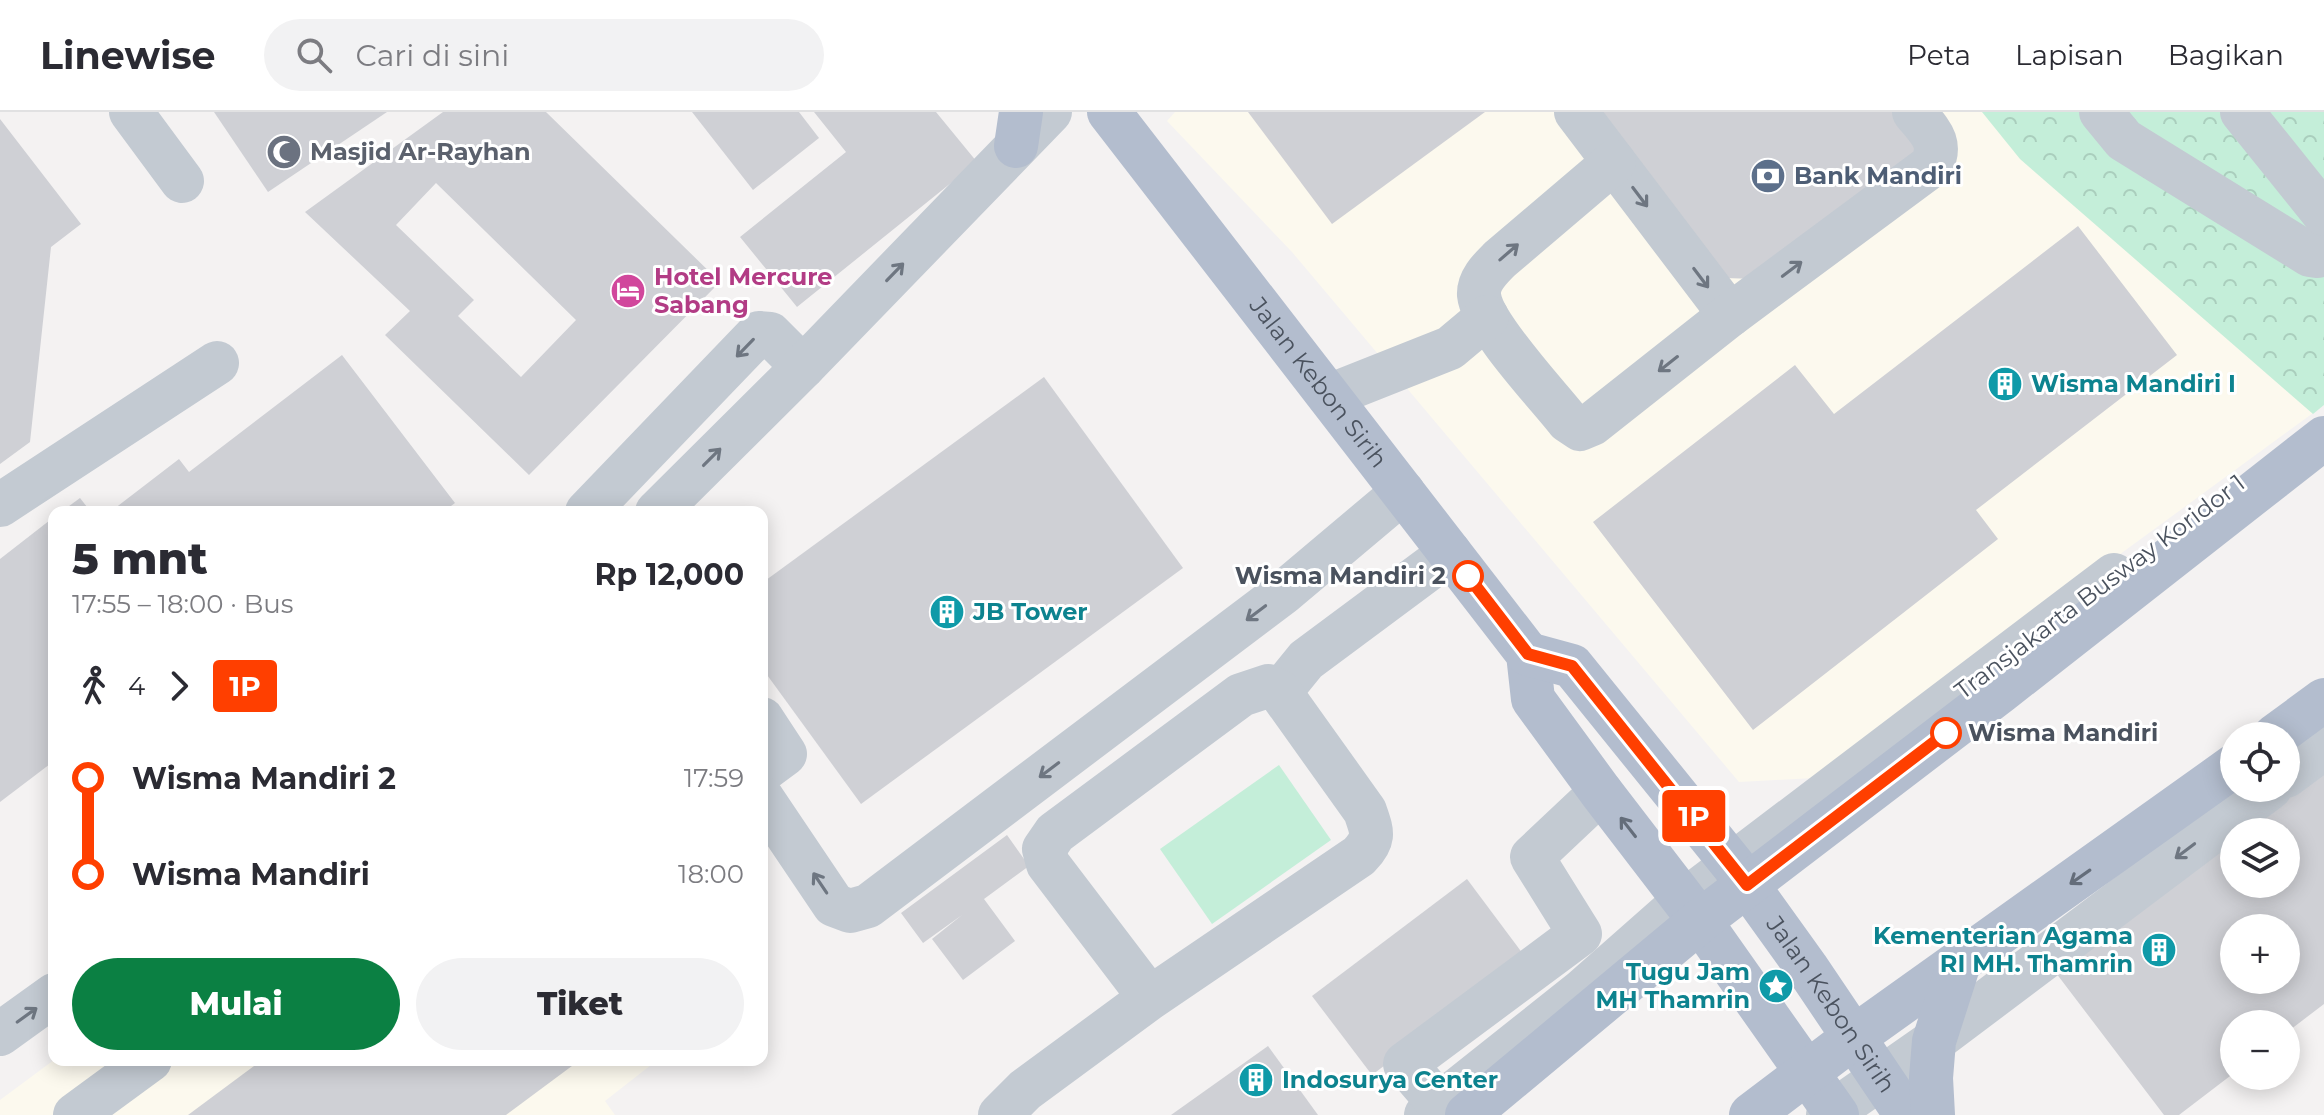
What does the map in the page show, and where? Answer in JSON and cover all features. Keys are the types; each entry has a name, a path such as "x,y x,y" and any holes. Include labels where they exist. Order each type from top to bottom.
{"main road":[{"name":"Jalan Kebon Sirih","path":"1109,112 1528,654 1572,666 1740,875 1906,1115"},
{"path":"1446,1112 1692,911 2001,691 2324,438"},
{"path":"1528,654 1533,699 1692,911 1807,1071 1833,1113"},
{"path":"2294,722 2324,700"},
{"path":"1751,1115 1854,1037 2220,776"},
{"path":"1933,1115 1931,1078 1934,1041 1959,963"}],"street":[{"path":"131,112 182,181"},
{"path":"663,506 803,367 1018,129 1050,112"},
{"path":"1576,112 1730,315"},
{"path":"1614,162 1500,259 1485,276 1479,293 1487,317 1568,421 1580,429 1592,424 1730,315 1931,166 1937,154 1934,138 1914,112"},
{"path":"2101,112 2124,140 2245,216 2310,255 2317,256 2324,251"},
{"path":"2242,112 2324,214"},
{"path":"1329,396 1450,348 1487,317"},
{"path":"593,506 759,333 770,334 803,367"},
{"path":"0,505 217,363"},
{"name":"Transjakarta Busway Koridor 1","path":"1740,875 2145,551 2324,419"},
{"path":"768,807 834,905 850,911 868,906 1283,593 1403,492"},
{"path":"1280,692 1306,660 1450,553"},
{"path":"1000,1115 1025,1090 1150,998 1359,856 1370,845 1372,832 1365,811 1280,692 1268,686 1241,695 1055,833 1044,849 1048,864 1150,998"},
{"path":"768,728 785,754 768,767"},
{"path":"2300,766 2324,748"},
{"path":"1446,1112 1405,1064 1580,934 1532,857 1601,792"},
{"path":"1833,1113 1934,1041 2251,802"},
{"path":"0,1034 48,999"},
{"path":"75,1115 142,1066"}],"shaded area":[{"path":"1175,112 2324,112 2324,405 1814,778 1739,782 1292,252 1167,121"},
{"path":"48,1064 650,1066 605,1101 615,1115 0,1115 0,1100"}],"green space":[{"path":"1982,112 2324,112 2324,405 2313,414 2020,159"},
{"path":"1279,765 1331,840 1212,924 1160,849"}],"building":[{"name":"Masjid Ar-Rayhan","path":"214,112 387,112 268,192"},
{"name":"Hotel Mercure Sabang","path":"443,112 546,112 720,282 529,475 385,335 410,311 305,212","holes":["436,183 576,320 521,377 458,316 474,300 396,225"]},
{"path":"692,112 799,112 819,138 753,190"},
{"path":"814,112 936,112 977,162 797,307 740,237 846,152"},
{"path":"1248,112 1485,112 1332,224"},
{"name":"Bank Mandiri","path":"1602,112 1908,112 1917,123 1915,157 1755,279 1725,278"},
{"path":"0,119 81,224 51,247 30,442 0,464"},
{"path":"2078,226 2177,355 1976,510 1998,539 1753,730 1593,522 1795,365 1834,414"},
{"path":"342,355 455,503 451,506 118,506 179,459 189,472"},
{"path":"1044,377 1183,568 861,804 768,676 768,579"},
{"path":"80,498 86,506 69,506"},
{"path":"48,522 48,766 0,802 0,559"},
{"name":"Kementerian Agama RI MH. Thamrin","path":"2324,767 2324,1004 2300,1022 2300,1010 2220,1010 2220,1084 2179,1115 2164,1115 2056,973 2220,847 2220,898 2300,898 2300,818 2257,818 2278,802 2300,802 2300,785"},
{"path":"1007,835 1029,866 984,899 1015,941 963,980 932,939 962,915 923,943 901,913"},
{"path":"1467,879 1526,958 1372,1075 1312,996"},
{"name":"Indosurya Center","path":"1268,1046 1318,1115 1171,1115"},
{"path":"254,1066 572,1066 506,1115 188,1115"}],"bus line":[{"name":"1P","path":"1468,576 1528,654 1572,666 1747,885 1946,733"}],"place":[{"name":"Masjid Ar-Rayhan","path":"284,152"},
{"name":"Bank Mandiri","path":"1768,176"},
{"name":"Hotel Mercure Sabang","path":"628,291"},
{"name":"Wisma Mandiri I","path":"2005,384"},
{"name":"Wisma Mandiri 2","path":"1468,576"},
{"name":"JB Tower","path":"947,612"},
{"name":"Wisma Mandiri","path":"1946,733"},
{"name":"Kementerian Agama RI MH. Thamrin","path":"2159,950"},
{"name":"Tugu Jam MH Thamrin","path":"1776,986"},
{"name":"Indosurya Center","path":"1256,1080"}]}
